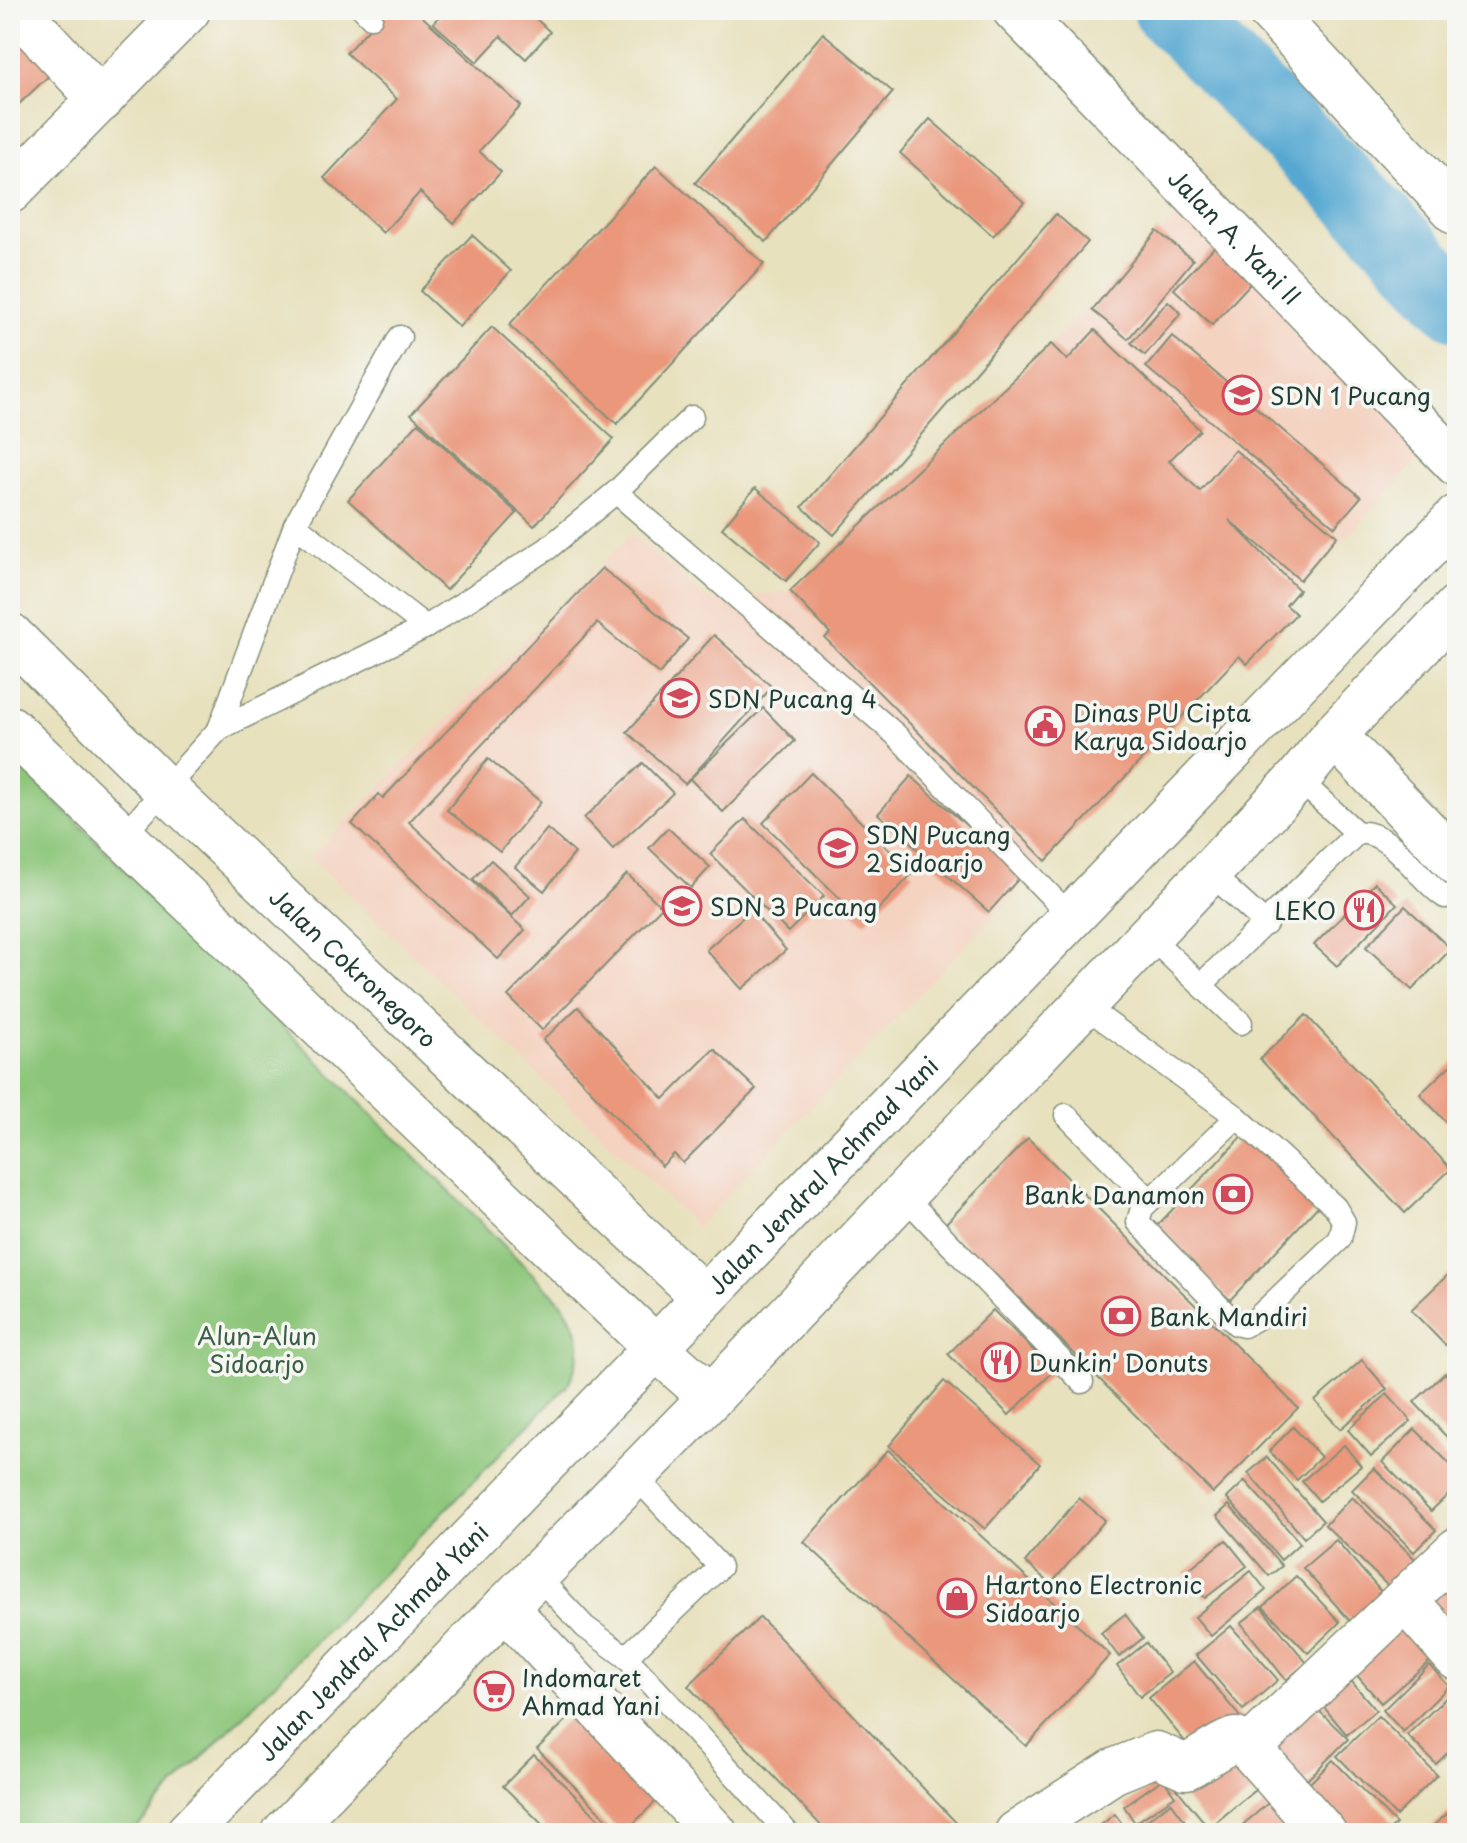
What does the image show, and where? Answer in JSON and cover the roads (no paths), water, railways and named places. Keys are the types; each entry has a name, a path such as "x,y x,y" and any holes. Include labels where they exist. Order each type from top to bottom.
{"main road":[{"path":"17,10 101,100"},
{"path":"10,191 188,10"},
{"name":"Jalan A. Yani II","path":"1015,10 1457,464"},
{"path":"1269,10 1457,213"},
{"name":"Jalan Jendral Achmad Yani","path":"188,1833 1457,517"},
{"path":"300,1828 505,1607 711,1397 1298,779 1334,735 1457,607"},
{"name":"Jalan Cokronegoro","path":"10,635 166,790 703,1296"},
{"path":"10,728 656,1348 711,1397"},
{"path":"1334,735 1410,839 1457,863"},
{"path":"1249,1748 1457,1550"},
{"path":"1406,1601 1457,1658"},
{"path":"505,1607 715,1833"},
{"path":"1017,1833 1114,1771 1156,1754 1186,1767 1206,1758 1228,1741 1236,1740 1249,1748 1324,1833"}],"lane":[{"path":"123,836 219,729 295,525 400,337"},
{"path":"219,729 426,627 547,549 616,492 692,417"},
{"path":"616,492 895,734 1072,918"},
{"path":"295,525 426,627"},
{"path":"1298,779 1357,833 1410,839 1432,889 1445,897 1457,894"},
{"path":"1201,985 1357,833"},
{"path":"1208,871 1266,924"},
{"path":"1148,935 1241,1023"},
{"path":"1082,1004 1237,1117 1335,1207 1344,1222 1340,1239 1256,1319 1244,1326 1236,1324 1138,1222 1142,1208 1237,1117"},
{"path":"1066,1115 1150,1200"},
{"path":"903,1195 1082,1382"},
{"path":"626,1657 720,1567 634,1475"},
{"path":"536,1575 585,1627 626,1657 788,1833"}],"waterway":[{"path":"1169,10 1367,208 1457,305"}],"place":[{"name":"SDN 1 Pucang","path":"1242,395"},
{"name":"SDN Pucang 4","path":"680,698"},
{"name":"Dinas PU Cipta Karya Sidoarjo","path":"1045,726"},
{"name":"SDN Pucang 2 Sidoarjo","path":"838,848"},
{"name":"SDN 3 Pucang","path":"682,906"},
{"name":"LEKO","path":"1364,910"},
{"name":"Bank Danamon","path":"1233,1194"},
{"name":"Bank Mandiri","path":"1121,1316"},
{"name":"Dunkin' Donuts","path":"1001,1362"},
{"name":"Hartono Electronic Sidoarjo","path":"957,1598"},
{"name":"Indomaret Ahmad Yani","path":"494,1691"}],"park label":[{"name":"Alun-Alun Sidoarjo","path":"257,1349"}]}
